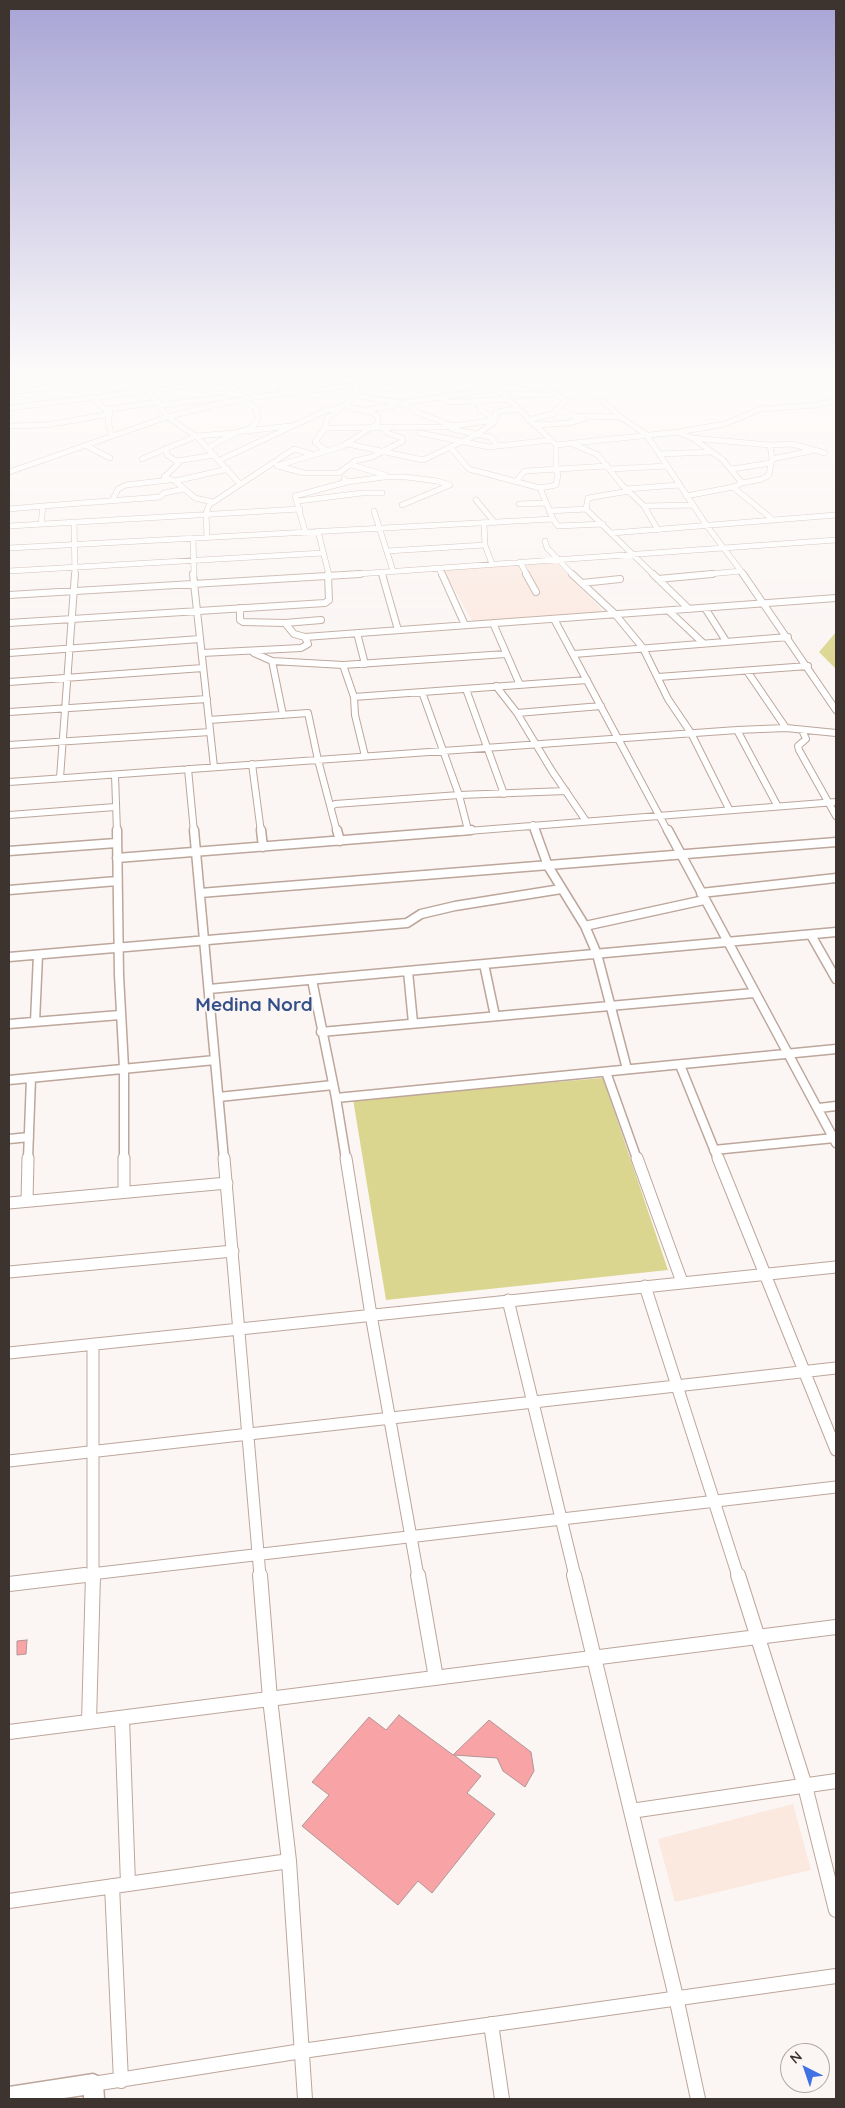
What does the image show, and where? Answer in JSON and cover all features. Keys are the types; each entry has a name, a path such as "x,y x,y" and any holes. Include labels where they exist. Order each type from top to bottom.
{"street":[{"path":"169,480 164,476 170,471"},
{"path":"113,499 118,489 126,484 175,480 217,471"},
{"path":"230,471 240,484"},
{"path":"207,537 206,514 207,509 213,502 263,471"},
{"path":"298,471 339,474 343,471"},
{"path":"374,471 390,476"},
{"path":"479,471 517,480 540,488 556,485 557,471"},
{"path":"517,480 525,471"},
{"path":"612,471 644,506 658,530"},
{"path":"670,471 707,526 788,637 836,710"},
{"path":"734,471 742,483"},
{"path":"686,496 733,487 766,478 770,471"},
{"path":"339,474 347,482"},
{"path":"305,531 298,501 295,496 300,493 347,482 390,476 422,478 450,485 402,505"},
{"path":"175,480 195,498 213,502"},
{"path":"586,508 588,498 628,490 679,485"},
{"path":"733,487 773,520"},
{"path":"540,488 556,525 561,527 603,524"},
{"path":"9,509 113,499 160,497 164,493 184,489"},
{"path":"298,501 369,492 382,493"},
{"path":"476,500 495,523"},
{"path":"519,504 546,503"},
{"path":"644,506 693,505"},
{"path":"41,524 44,506"},
{"path":"549,511 586,508 689,609"},
{"path":"9,526 300,509"},
{"path":"374,511 393,571"},
{"path":"612,533 836,515"},
{"path":"9,548 552,519"},
{"path":"60,778 76,567 74,522"},
{"path":"484,524 485,545 492,564"},
{"path":"9,623 325,603 329,600 329,576 318,531"},
{"path":"193,538 194,584 214,767"},
{"path":"9,595 329,576 836,540"},
{"path":"545,541 547,548 557,560 616,614 643,648 668,699 691,733 729,809"},
{"path":"388,551 485,545"},
{"path":"9,571 323,553"},
{"path":"520,562 536,592"},
{"path":"439,568 465,625"},
{"path":"658,579 741,571"},
{"path":"382,572 398,630"},
{"path":"582,583 620,579"},
{"path":"285,623 294,634 305,637 836,598"},
{"path":"240,608 240,620 243,622 285,623 321,620"},
{"path":"705,608 726,641"},
{"path":"669,611 703,643"},
{"path":"554,619 835,1140 714,1150"},
{"path":"493,623 520,685"},
{"path":"357,633 365,664"},
{"path":"202,653 301,648 308,644 305,637"},
{"path":"574,654 788,637"},
{"path":"9,653 200,640"},
{"path":"248,651 272,661 343,665 506,654"},
{"path":"272,661 283,714"},
{"path":"343,665 354,697 354,715 365,756"},
{"path":"658,677 808,666"},
{"path":"9,682 203,668"},
{"path":"747,670 786,728"},
{"path":"354,697 586,680"},
{"path":"496,686 517,713 586,821"},
{"path":"466,689 504,794"},
{"path":"422,692 459,795 468,830"},
{"path":"9,712 206,699"},
{"path":"517,713 600,706"},
{"path":"209,720 308,713 318,760 340,841"},
{"path":"9,782 738,730 786,728 836,733"},
{"path":"738,730 777,805"},
{"path":"802,730 806,739 798,746 799,750 836,816"},
{"path":"9,745 210,732"},
{"path":"252,764 263,847"},
{"path":"188,769 206,939 270,1699 289,1861 305,2099"},
{"path":"115,774 120,1014 124,1068 124,1192"},
{"path":"332,806 335,804 459,795 566,790"},
{"path":"117,858 777,805 836,802"},
{"path":"9,815 115,807"},
{"path":"533,825 548,866 585,926 597,954 627,1069"},
{"path":"9,851 116,842"},
{"path":"200,893 836,842"},
{"path":"585,926 703,897 836,878"},
{"path":"9,890 117,881"},
{"path":"9,957 407,923 421,914 446,908 561,889"},
{"path":"209,989 836,932"},
{"path":"811,935 836,979"},
{"path":"35,1022 38,955"},
{"path":"484,964 496,1016"},
{"path":"408,971 413,1023"},
{"path":"312,980 321,1032 336,1098 436,1678"},
{"path":"321,1032 611,1007 754,992"},
{"path":"9,1024 120,1014"},
{"path":"336,1098 836,1049"},
{"path":"9,1080 215,1060"},
{"path":"680,1065 836,1450"},
{"path":"606,1072 682,1282"},
{"path":"27,1201 30,1078"},
{"path":"219,1097 333,1086"},
{"path":"819,1108 836,1106"},
{"path":"9,1139 29,1137"},
{"path":"9,1203 227,1183"},
{"path":"9,1272 233,1251"},
{"path":"9,1353 836,1267"},
{"path":"645,1286 805,1786 836,1910"},
{"path":"508,1300 676,1997 698,2099"},
{"path":"89,1722 93,1575 93,1344"},
{"path":"9,1461 836,1368"},
{"path":"9,1584 836,1486"},
{"path":"9,1732 836,1627"},
{"path":"122,1718 128,1884"},
{"path":"631,1811 836,1781"},
{"path":"9,1901 289,1861"},
{"path":"112,1886 121,2080"},
{"path":"9,2097 93,2092 121,2080 302,2051 836,1976"},
{"path":"491,2024 502,2099"}],"shaded area":[{"path":"555,562 603,611 602,614 473,622 443,570 519,564 534,593 540,592 523,565"},
{"path":"836,632 836,669 819,652"},
{"path":"603,1078 668,1270 386,1300 353,1099"},
{"path":"793,1804 811,1870 675,1902 658,1839"}],"building":[{"path":"27,1640 26,1654 17,1655 17,1641"},
{"path":"399,1715 453,1755 489,1720 531,1752 534,1771 525,1787 503,1771 497,1758 454,1755 481,1776 467,1793 495,1814 432,1893 418,1881 398,1905 302,1826 329,1795 312,1782 369,1717 386,1730"}],"district":[{"name":"Medina Nord","path":"254,1005"}]}
